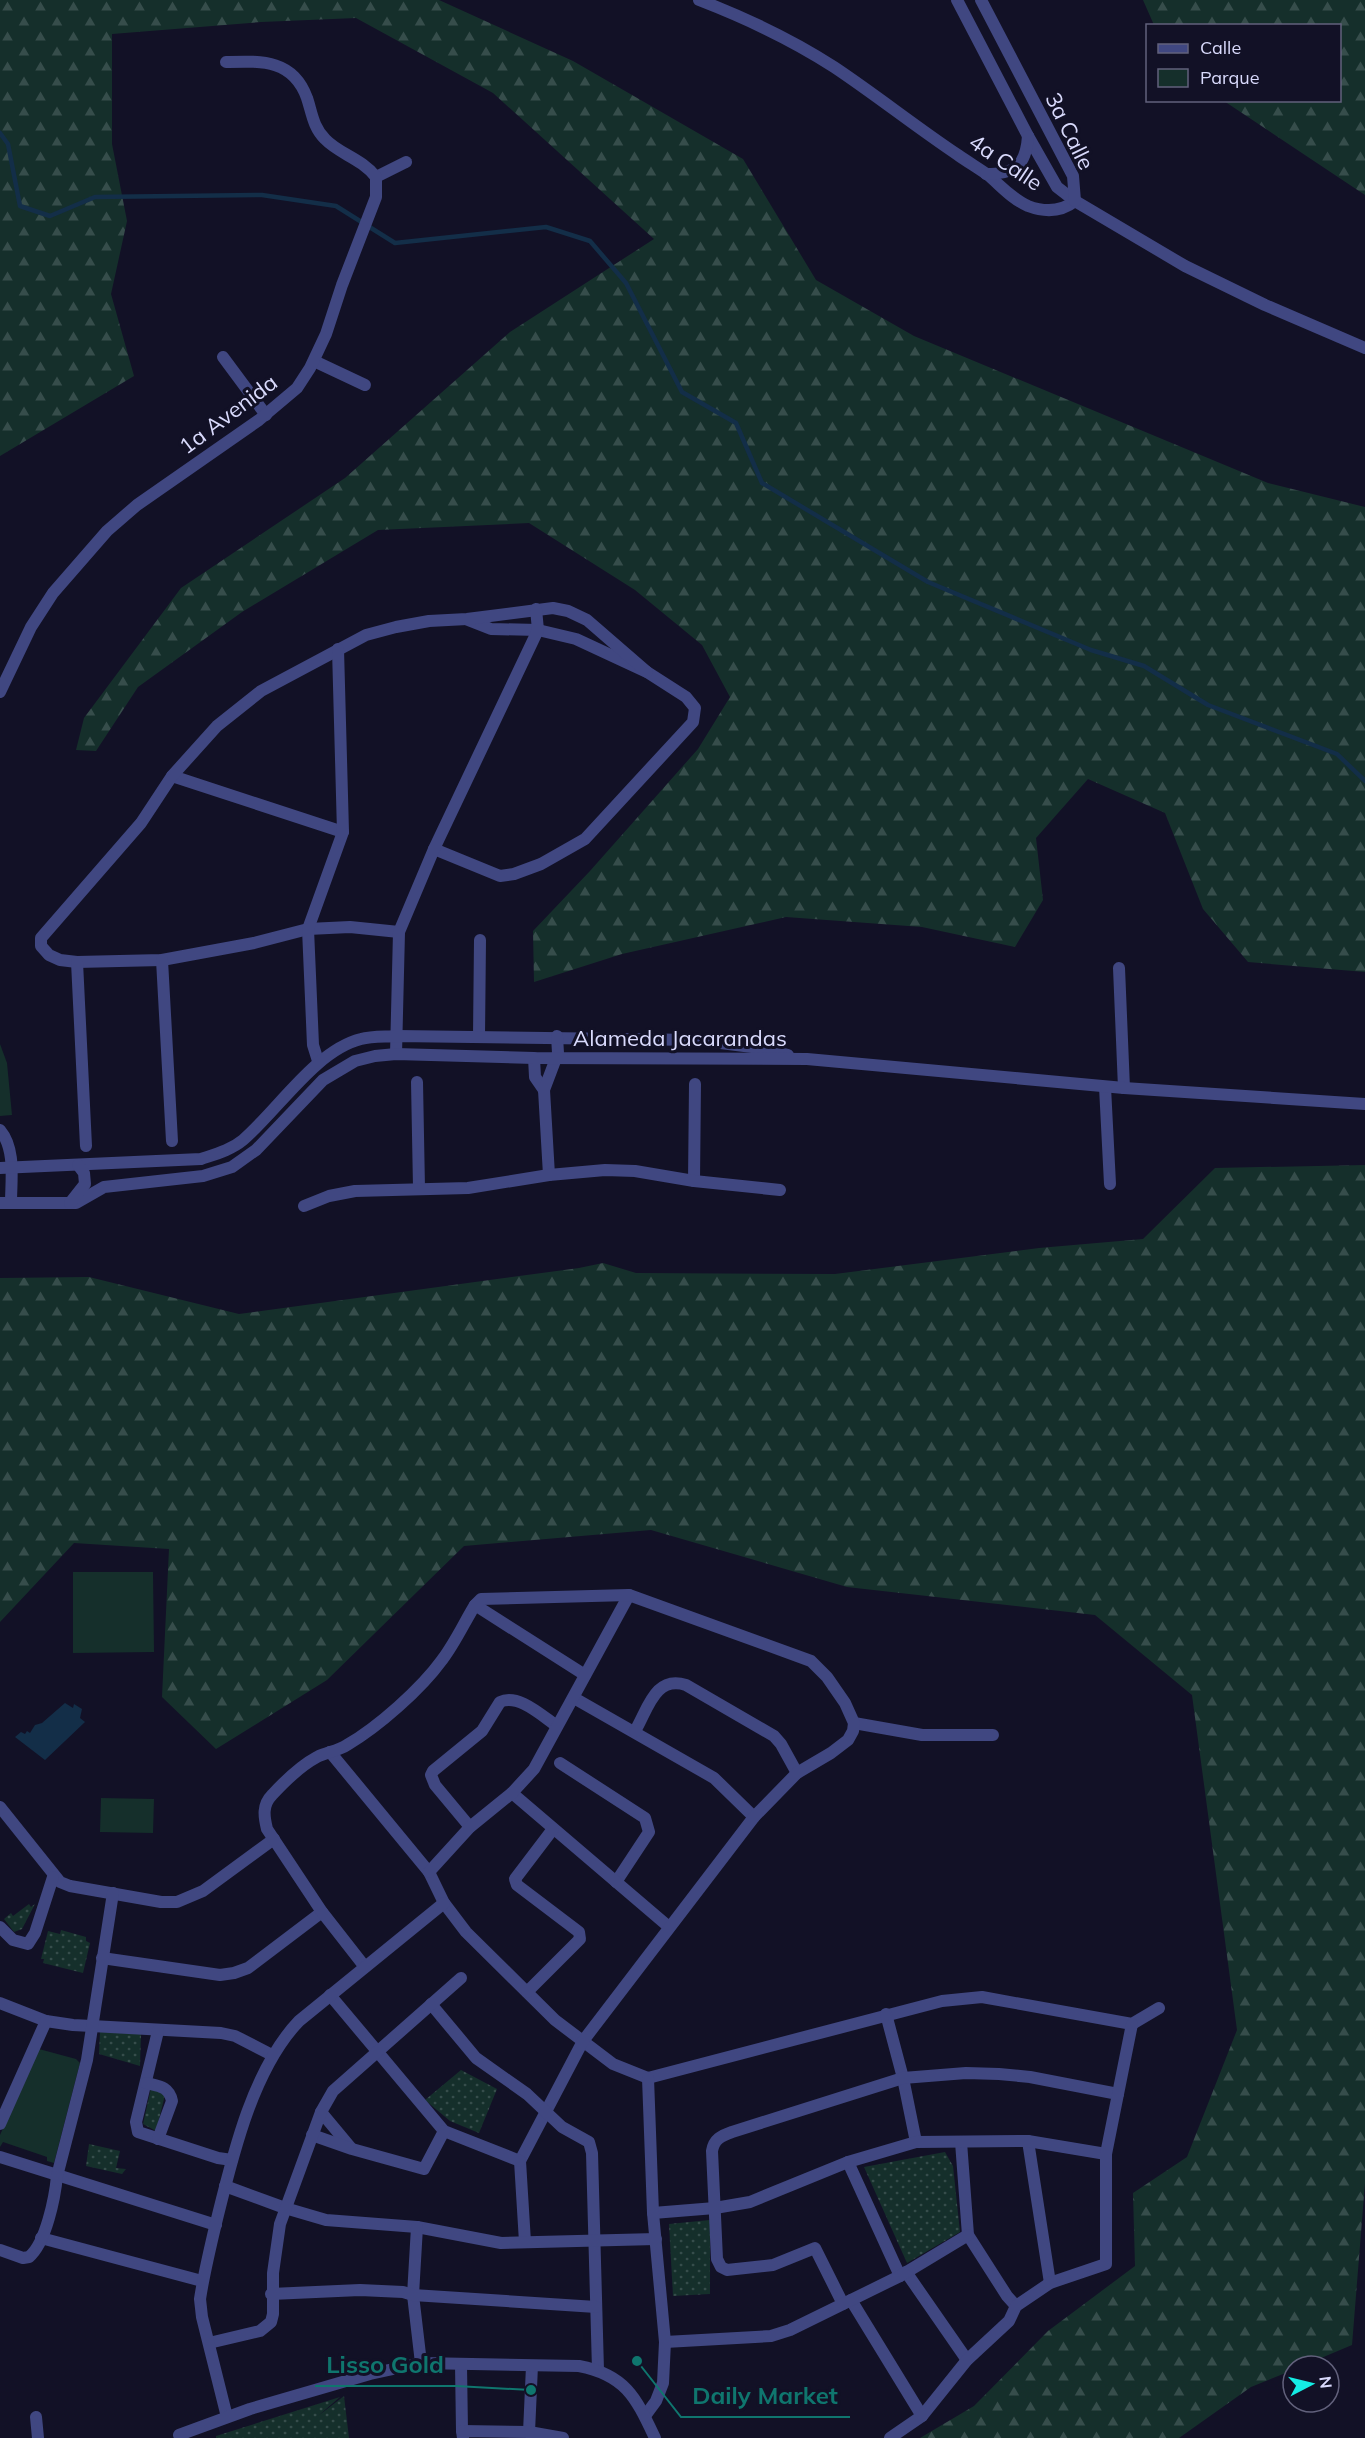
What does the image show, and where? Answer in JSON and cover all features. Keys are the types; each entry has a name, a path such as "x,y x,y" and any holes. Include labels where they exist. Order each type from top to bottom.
{"street":[{"name":"4a Calle","path":"699,0 773,34 834,66 905,120 986,174 1010,195 1037,209 1051,211 1069,206 1075,201"},
{"name":"3a Calle","path":"957,0 1028,136 1058,187 1075,201"},
{"name":"3a Calle","path":"981,0 1007,54 1073,176 1075,201"},
{"path":"226,62 274,64 295,75 307,96 313,122 326,141 362,162 376,177 406,162"},
{"path":"986,174 1007,172 1019,166 1027,147 1028,136"},
{"name":"1a Avenida","path":"0,692 31,627 53,593 107,531 137,505 266,414 297,388 314,361 326,334 376,197 376,177"},
{"path":"1075,201 1185,266 1265,305 1365,348"},
{"path":"223,357 266,414"},
{"path":"314,361 365,385"},
{"path":"399,932 350,927 308,928 254,943 162,960 77,962 60,960 49,955 41,946 41,938 141,823 172,776 217,726 261,691 366,635 429,621 467,619 553,608 568,611 587,620 647,672"},
{"path":"396,1054 399,932 434,849 538,630 536,609"},
{"path":"434,849 500,876 514,874 541,864 585,839 693,722 695,708 686,697 647,672 576,639 538,630 491,629 467,619"},
{"path":"318,1061 313,1045 308,928 343,832 338,648"},
{"path":"172,776 343,832"},
{"path":"479,1036 480,940"},
{"path":"162,960 172,1141"},
{"path":"77,962 86,1146"},
{"path":"1119,968 1124,1088"},
{"name":"Alameda Jacarandas","path":"5,1168 201,1159 225,1151 242,1141 289,1095 318,1061 360,1039 398,1036 557,1036 697,1040 760,1048 807,1059"},
{"path":"549,1175 544,1090 557,1058 559,1047 557,1036"},
{"name":"Alameda Jacarandas","path":"6,1203 69,1204 81,1201 104,1187 203,1176 232,1167 256,1150 323,1080 356,1061 375,1056 396,1054 534,1058 807,1059"},
{"path":"534,1058 535,1077 544,1090"},
{"path":"807,1059 1105,1087 1365,1104"},
{"path":"417,1082 419,1188"},
{"path":"694,1181 695,1084"},
{"path":"1105,1087 1110,1184"},
{"path":"0,1130 9,1144 5,1168 6,1203"},
{"path":"135,1162 129,1168 132,1178 146,1183"},
{"path":"69,1204 85,1184 84,1173 78,1165"},
{"path":"0,1178 5,1168"},
{"path":"304,1206 329,1196 355,1191 468,1188 549,1175 605,1170 634,1171 694,1181 780,1190"},
{"path":"429,1872 470,1827 512,1793 534,1769 629,1596"},
{"path":"365,1967 322,1912 274,1839 264,1817 266,1805 270,1796 317,1757 345,1747 374,1727 422,1682 442,1660 475,1605 481,1599 629,1596 811,1661 827,1677 845,1703 854,1723 848,1740 797,1773 754,1817 583,2040 520,2161 525,2242"},
{"path":"475,1605 585,1675"},
{"path":"635,1731 659,1688 667,1683 677,1682 687,1685 774,1736 797,1773"},
{"path":"574,1698 714,1778 754,1817"},
{"path":"470,1827 435,1785 431,1775 433,1771 482,1731 500,1702 505,1699 518,1700 557,1726"},
{"path":"854,1723 922,1735 993,1735"},
{"path":"330,1752 429,1872 444,1903 466,1932 555,2020 613,2064 648,2078 942,2001 982,1997 1132,2024 1159,2008"},
{"path":"560,1763 648,1822 649,1832 616,1882"},
{"path":"512,1793 669,1928"},
{"path":"0,1807 53,1876 70,1886 161,1902 177,1902 203,1891 274,1839"},
{"path":"527,1992 580,1939 579,1932 517,1885 515,1880 553,1829"},
{"path":"0,1927 13,1940 28,1944 36,1932 53,1876"},
{"path":"0,2250 23,2258 28,2257 41,2238 87,2060 112,1893"},
{"path":"227,2417 200,2299 202,2281 232,2160 244,2122 272,2055 283,2037 298,2021 444,1903"},
{"path":"102,1958 220,1975 234,1973 248,1968 322,1912"},
{"path":"209,2343 267,2327 273,2314 271,2294 280,2224 321,2112 333,2091 461,1978"},
{"path":"330,1995 444,2130 520,2161"},
{"path":"0,2003 46,2021 92,2028 228,2034 272,2055"},
{"path":"432,2004 476,2058 527,2094 562,2127 585,2138 591,2147 596,2242 598,2370"},
{"path":"886,2014 903,2078 916,2142"},
{"path":"0,2124 46,2021"},
{"path":"890,2438 922,2416 967,2360 1009,2321 1016,2306 1050,2283 1106,2264 1106,2154 1132,2024"},
{"path":"158,2031 136,2129 141,2134 218,2158 232,2160"},
{"path":"922,2416 847,2302 815,2248 772,2265 727,2270 721,2267 717,2259 713,2143 718,2138 732,2132 903,2078 966,2073 999,2074 1030,2077 1118,2094"},
{"path":"645,2416 656,2400 663,2383 665,2342 653,2213 648,2078"},
{"path":"146,2083 163,2087 172,2101 158,2139"},
{"path":"321,2112 352,2149"},
{"path":"312,2135 424,2169 428,2166 444,2130"},
{"path":"653,2213 715,2208 750,2202 848,2162 916,2142 1028,2141 1106,2154"},
{"path":"1028,2141 1050,2283"},
{"path":"960,2142 968,2235 1007,2296 1016,2306"},
{"path":"0,2157 216,2224"},
{"path":"848,2162 903,2274 967,2360"},
{"path":"225,2186 326,2220 417,2227 501,2243 656,2239"},
{"path":"417,2227 413,2295 421,2363"},
{"path":"665,2342 771,2336 790,2330 903,2274 968,2235"},
{"path":"41,2238 202,2281"},
{"path":"271,2294 360,2290 596,2307"},
{"path":"179,2435 227,2417 370,2374 421,2363 579,2366 598,2370 618,2380 634,2396 655,2438"},
{"path":"461,2365 463,2434 529,2432 563,2438"},
{"path":"529,2432 532,2366"},
{"path":"36,2417 38,2438"}],"green space":[{"path":"0,0 439,0 573,61 743,159 816,280 914,336 1268,483 1365,507 1365,972 1248,962 1203,909 1165,813 1088,779 1036,838 1043,900 1015,947 922,927 786,917 622,954 534,982 533,931 590,871 698,749 730,697 702,645 635,590 529,523 378,530 242,612 138,687 96,751 76,750 84,718 181,588 345,478 510,332 654,239 493,93 356,18 261,22 112,34 112,144 127,221 111,294 134,376 0,456"},
{"path":"1143,0 1365,0 1365,195 1226,102 1341,102 1341,24 1154,24"},
{"path":"0,1044 7,1063 12,1115 0,1116"},
{"path":"1365,1165 1365,2183 1352,2345 1331,2354 1281,2354 1281,2375 1251,2387 1179,2438 920,2438 974,2406 1048,2331 1135,2266 1133,2193 1187,2157 1237,2030 1192,1695 1095,1615 847,1587 651,1530 464,1546 327,1680 216,1749 162,1697 169,1549 74,1543 0,1622 0,1278 89,1277 239,1314 603,1263 636,1273 835,1274 1039,1248 1143,1239 1215,1168"},
{"path":"73,1572 153,1572 154,1652 73,1653"},
{"path":"101,1798 154,1799 153,1833 100,1832"},
{"path":"29,1904 31,1907 35,1904 22,1929 14,1932 4,1919 11,1913 13,1916"},
{"path":"61,1930 86,1937 86,1941 90,1943 83,1973 43,1963 44,1959 41,1959 48,1931 60,1934"},
{"path":"100,2032 141,2033 140,2066 99,2054"},
{"path":"39,2049 76,2059 80,2063 54,2163 47,2161 47,2157 3,2142 0,2147 0,2135"},
{"path":"461,2070 497,2089 479,2133 450,2121 425,2100"},
{"path":"151,2088 165,2095 156,2131 143,2124"},
{"path":"89,2144 120,2151 116,2168 126,2169 122,2174 86,2166"},
{"path":"945,2152 953,2166 960,2232 907,2263 864,2167"},
{"path":"710,2220 710,2294 673,2296 669,2224"},
{"path":"344,2396 349,2438 216,2438 216,2436 340,2397 318,2416"}],"water":[{"path":"65,1703 73,1708 74,1704 82,1709 80,1718 85,1722 45,1760 15,1737 21,1732 30,1733 35,1725 42,1723"}],"waterway":[{"path":"0,133 8,144 20,206 50,216 95,197 262,195 336,206 395,243 546,227 590,241 626,283 682,392 736,423 762,483 928,582 1091,650 1144,666 1208,705 1337,754 1365,781"}],"place":[{"name":"Daily Market","path":"637,2361"},
{"name":"Lisso Gold","path":"531,2390"}]}
